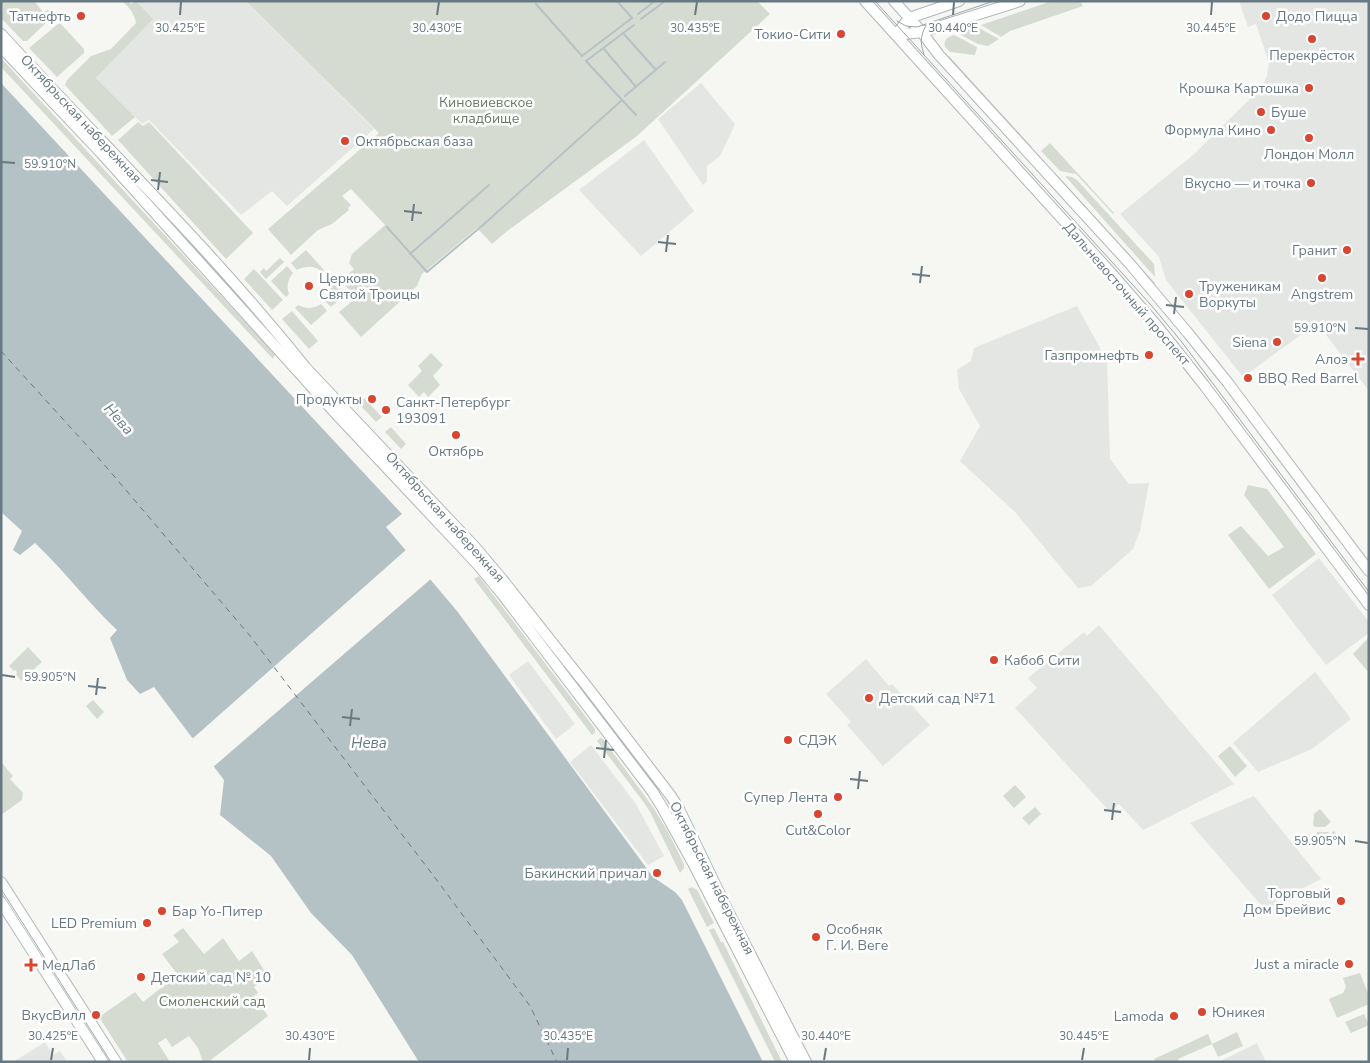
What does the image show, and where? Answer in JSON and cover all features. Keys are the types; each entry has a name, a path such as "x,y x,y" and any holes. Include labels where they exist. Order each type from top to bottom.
{"main road":[{"name":"Дальневосточный проспект","path":"865,1 1158,327 1204,385 1369,605"},
{"name":"Дальневосточный проспект","path":"894,1 922,32 939,55 1123,257 1188,333 1228,383 1369,571"},
{"path":"896,35 909,18 960,1"},
{"path":"896,35 922,32 1020,1"},
{"name":"Октябрьская набережная","path":"1,34 221,269 306,368 475,547 589,689 679,808 726,907 806,1062"},
{"name":"Октябрьская набережная","path":"1,47 100,153 337,415 467,553 502,594 662,806 795,1062"},
{"path":"1,882 116,1062"},
{"path":"1,902 103,1062"}],"shaded area":[{"path":"136,1 246,1 374,129 287,206 272,191 241,215 149,120 142,124 96,78 152,19"},
{"path":"1239,1 1369,1 1369,391 1317,323 1243,377 1166,280 1159,257 1120,214 1193,155 1262,87 1267,76 1269,63 1256,24 1248,27"},
{"path":"701,83 735,124 720,156 707,166 707,181 703,185 658,119"},
{"path":"644,140 694,211 641,256 579,190"},
{"path":"1077,306 1107,361 1110,459 1129,484 1149,483 1140,531 1133,549 1091,586 1078,588 1015,512 960,461 980,426 959,389 957,370 971,361 974,348"},
{"path":"1319,558 1369,622 1369,633 1326,665 1272,595"},
{"path":"1099,625 1234,784 1143,830 1119,804 1110,812 1015,708 1037,688 1028,678 1084,632 1087,636"},
{"path":"866,659 889,686 892,684 930,725 883,766 847,725 851,722 826,694"},
{"path":"528,661 575,724 556,739 509,675"},
{"path":"1315,672 1351,719 1312,749 1258,772 1233,743"},
{"path":"591,745 636,804 664,856 648,865 570,762"},
{"path":"1254,796 1321,879 1278,901 1280,907 1268,913 1190,823"},
{"path":"45,1042 53,1055 60,1051 67,1062 13,1062"},
{"path":"1257,1043 1266,1062 1219,1062"}],"green space":[{"path":"1,1 34,1 44,13 48,9 52,17 27,41 23,41 1,18"},
{"path":"122,1 128,1 131,4 136,1 153,19 96,78 135,117 112,136 65,85 67,80 91,56 111,49 136,23 131,11"},
{"name":"Киновиевское кладбище","path":"246,1 757,1 770,14 637,136 492,244 477,228 422,274 417,286 361,337 339,312 356,298 341,280 354,269 349,263 352,254 385,225 351,189 342,196 351,205 348,208 349,210 332,224 318,230 291,255 268,229 379,133"},
{"path":"1052,1 1080,1 1083,6 1010,31 1001,37 981,25"},
{"path":"58,24 61,24 84,49 84,53 57,77 29,48"},
{"path":"979,28 999,39 988,46 978,44 961,35 961,32"},
{"path":"954,35 977,47 975,55 950,52 945,47 945,41"},
{"path":"945,56 949,56 1032,147 1030,148"},
{"path":"1,58 275,354 273,359 1,67"},
{"path":"138,122 143,126 149,122 253,233 226,259 118,140"},
{"path":"1050,143 1113,214 1076,174 1060,171 1041,151"},
{"path":"1065,176 1077,180 1154,264 1155,277"},
{"path":"1056,177 1155,283 1155,288"},
{"path":"306,250 324,270 323,272 311,267 297,270 291,263"},
{"path":"280,258 284,262 266,279 260,272 264,268 266,271"},
{"path":"287,266 293,273 288,285 289,294 286,297 271,281"},
{"path":"254,269 283,300 272,310 244,279"},
{"path":"328,274 346,294 331,307 324,300 330,288 326,276"},
{"path":"321,304 327,311 311,325 295,308 298,305 310,308"},
{"path":"292,311 318,341 309,349 282,319"},
{"path":"431,353 443,365 433,376 440,385 428,397 424,392 419,397 408,385 422,371 418,366"},
{"path":"364,398 382,417 376,422 358,403"},
{"path":"391,427 406,444 401,449 385,432"},
{"path":"1248,485 1267,489 1316,554 1269,589 1228,535 1241,526 1268,556 1284,547 1244,495"},
{"path":"479,576 595,729 595,733 592,735 474,579"},
{"path":"1369,637 1369,673 1353,654"},
{"path":"28,647 42,662 21,681 16,674 16,670 14,671 9,666"},
{"path":"93,700 104,712 97,719 86,706"},
{"path":"600,738 603,739 655,810 684,864 684,868 680,873 650,812 597,741"},
{"path":"1230,746 1247,766 1235,777 1218,756"},
{"path":"1,762 13,776 10,779 23,793 22,800 1,815"},
{"path":"1015,785 1026,797 1014,808 1003,796"},
{"path":"1035,807 1041,814 1029,825 1022,818"},
{"path":"1320,809 1331,822 1325,827 1315,827 1313,825 1314,814"},
{"path":"1334,831 1337,835 1325,846 1317,837 1317,832 1328,832 1330,834"},
{"path":"692,887 697,890 714,923 707,927 688,889"},
{"name":"Смоленский сад","path":"183,928 204,954 223,938 239,961 252,951 267,975 265,979 254,987 258,993 254,996 268,1016 208,1062 203,1062 198,1048 189,1036 172,1047 166,1038 158,1043 170,1062 128,1062 99,1017 135,992 143,1002 178,975 162,954 179,942 173,935"},
{"path":"714,928 721,942 723,942 782,1062 775,1062 709,930"},
{"path":"1360,973 1369,996 1369,1004 1337,1018 1329,999 1343,993 1346,987 1343,978"},
{"path":"1364,1014 1369,1025 1351,1033 1345,1022"},
{"path":"1237,1032 1243,1046 1218,1057 1212,1044"},
{"path":"1208,1034 1212,1044 1178,1059 1180,1062 1155,1062 1154,1059"}],"water":[{"name":"Нева","path":"1,83 402,514 386,527 457,611 653,877 675,892 682,900 763,1062 419,1062 352,955 311,913 271,856 220,815 224,780 154,687 140,694 127,680 110,638 117,630 35,543 20,555 13,550 22,531 1,512"}],"pier":[{"path":"407,549 432,578 212,768 191,740"}],"waterway":[{"path":"536,4 582,56 632,18 617,1"},
{"path":"638,14 655,1"},
{"path":"641,19 665,1"},
{"path":"634,25 586,61 636,115"},
{"path":"623,33 656,70"},
{"path":"604,49 636,87"},
{"path":"625,96 665,62"},
{"path":"387,227 427,272 483,225 622,100"},
{"path":"410,254 489,185"}],"ferry route":[{"path":"1,351 102,462 251,637 436,879 530,1006 557,1062"}],"tram line":[{"path":"875,1 1151,305 1181,341 1369,592"},
{"path":"897,21 906,26 917,27 994,1"},
{"path":"924,54 922,37 924,29 929,22"},
{"path":"1,889 111,1062"}],"place":[{"name":"Татнефть","path":"81,16"},
{"name":"Додо Пицца","path":"1266,16"},
{"name":"Токио-Сити","path":"841,34"},
{"name":"Перекрёсток","path":"1312,39"},
{"name":"Крошка Картошка","path":"1309,88"},
{"name":"Буше","path":"1261,112"},
{"name":"Формула Кино","path":"1271,130"},
{"name":"Лондон Молл","path":"1309,138"},
{"name":"Октябрьская база","path":"345,141"},
{"name":"Вкусно — и точка","path":"1311,183"},
{"name":"Гранит","path":"1347,250"},
{"name":"Angstrem","path":"1322,278"},
{"name":"Церковь Святой Троицы","path":"309,286"},
{"name":"Труженикам Воркуты","path":"1189,294"},
{"name":"Siena","path":"1277,342"},
{"name":"Газпромнефть","path":"1149,355"},
{"name":"Алоэ","path":"1358,359"},
{"name":"BBQ Red Barrel","path":"1248,378"},
{"name":"Продукты","path":"372,399"},
{"name":"Санкт-Петербург 193091","path":"386,410"},
{"name":"Октябрь","path":"456,435"},
{"name":"Кабоб Сити","path":"994,660"},
{"name":"Детский сад №71","path":"869,698"},
{"name":"СДЭК","path":"788,740"},
{"name":"Супер Лента","path":"838,797"},
{"name":"Cut&Color","path":"818,814"},
{"name":"Бакинский причал","path":"657,873"},
{"name":"Торговый Дом Брейвис","path":"1341,901"},
{"name":"Бар Yo-Питер","path":"162,911"},
{"name":"LED Premium","path":"147,923"},
{"name":"Особняк Г. И. Веге","path":"816,937"},
{"name":"Just a miracle","path":"1349,964"},
{"name":"МедЛаб","path":"31,965"},
{"name":"Детский сад № 10","path":"141,977"},
{"name":"Юникея","path":"1202,1012"},
{"name":"ВкусВилл","path":"96,1015"},
{"name":"Lamoda","path":"1174,1016"}]}
